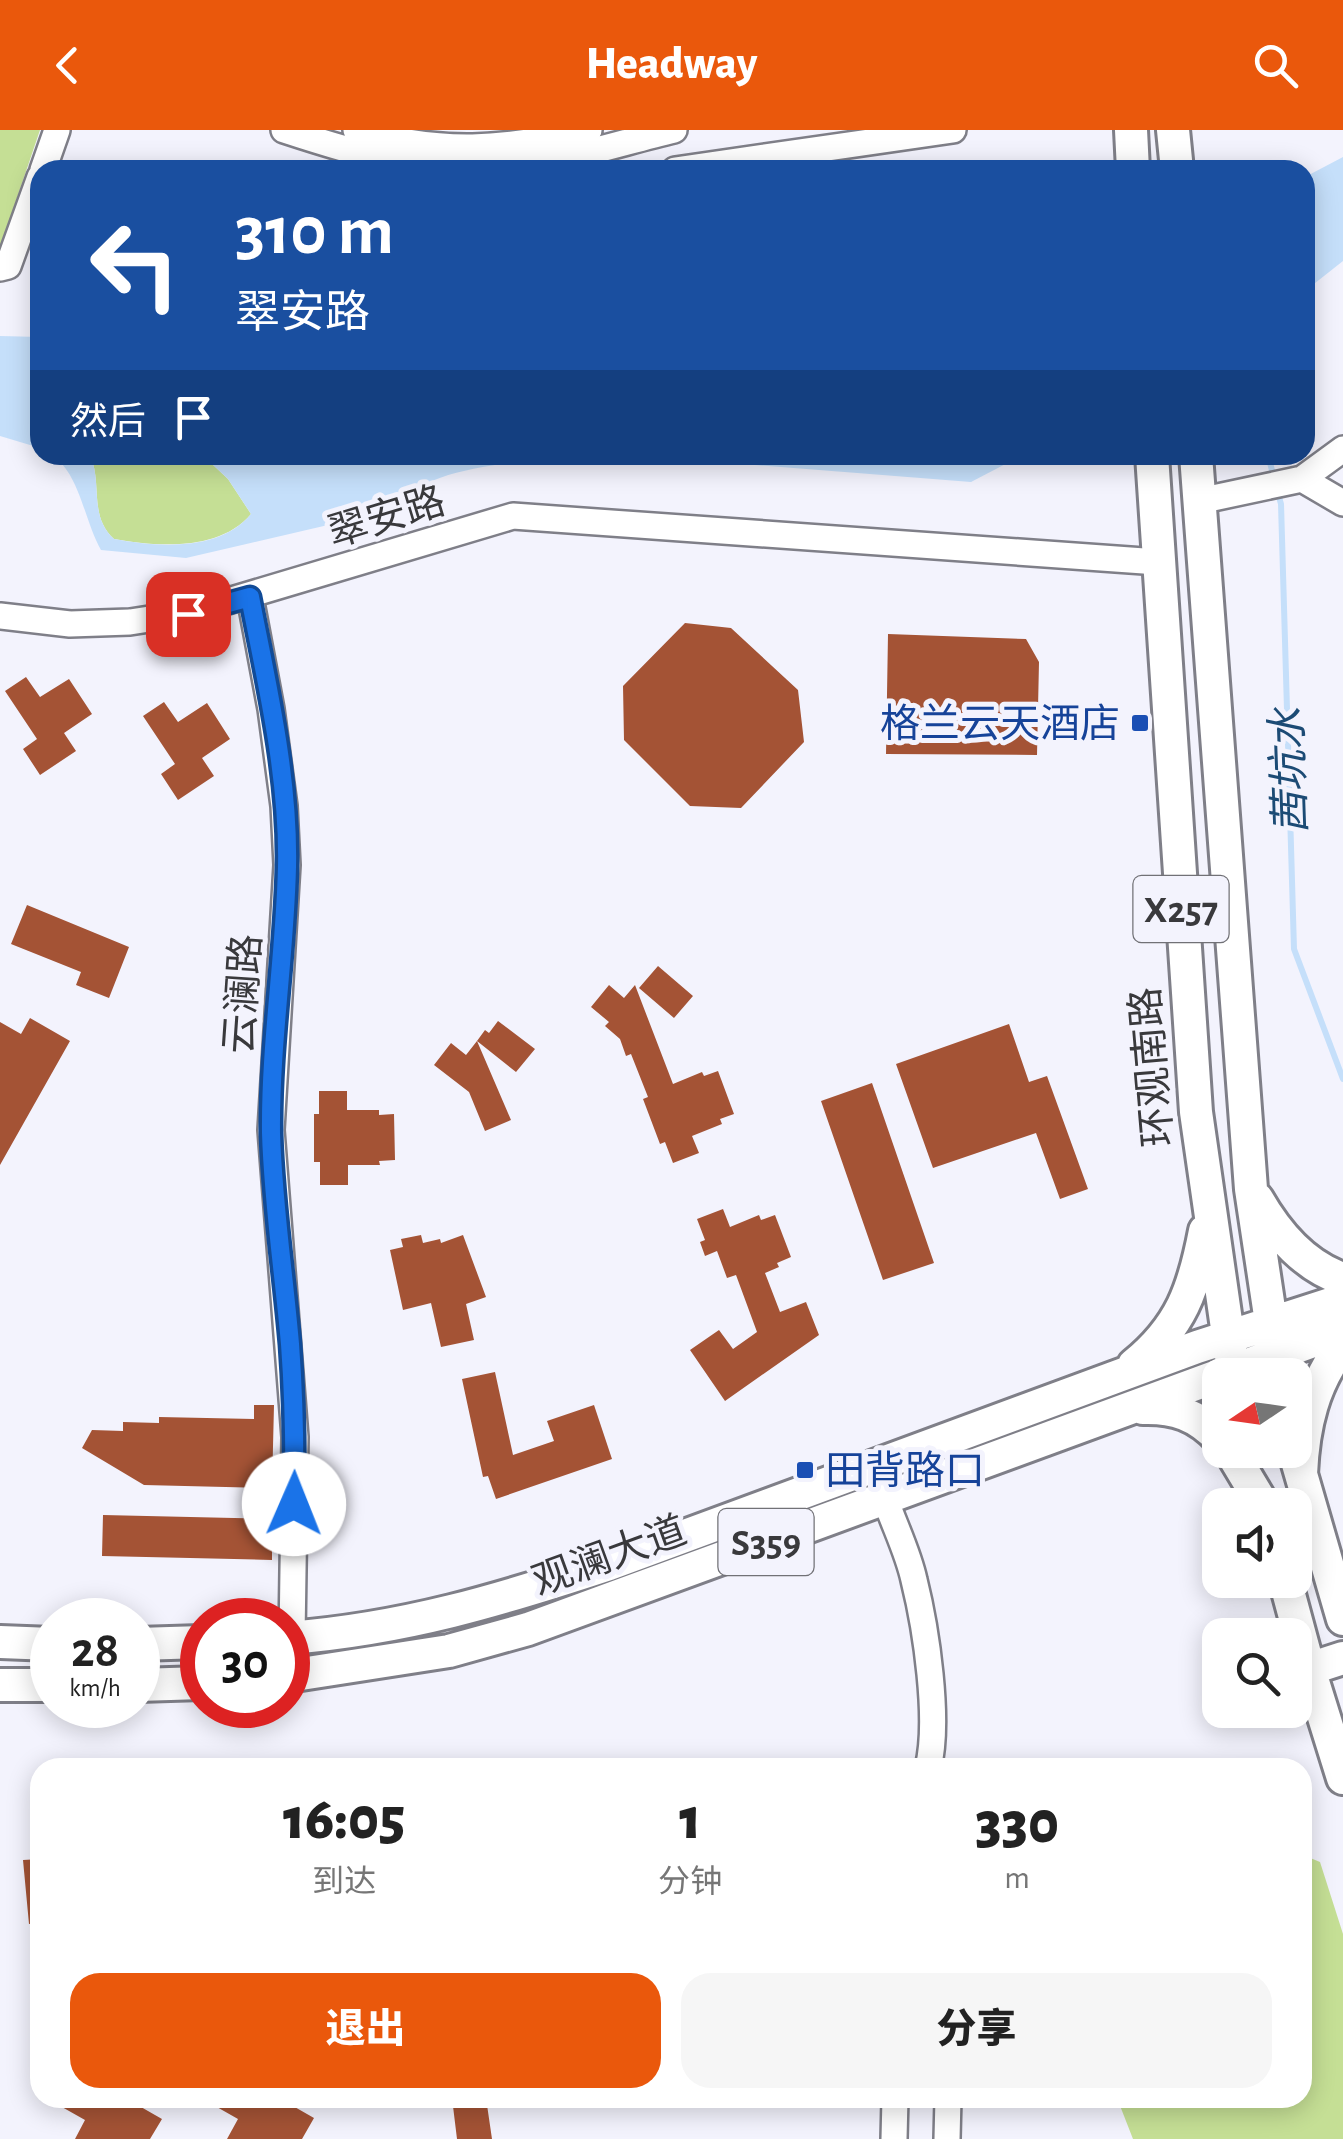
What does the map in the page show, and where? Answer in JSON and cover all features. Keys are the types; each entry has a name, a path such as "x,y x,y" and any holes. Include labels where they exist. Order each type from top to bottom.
{"main road":[{"path":"1131,130 1133,160"},
{"path":"1173,130 1176,160"},
{"name":"环观南路","path":"1153,467 1196,1112 1232,1358"},
{"name":"X257","path":"1197,475 1251,1189 1277,1358"},
{"path":"1251,1189 1288,1244 1320,1270 1343,1279"},
{"path":"1120,1375 1154,1348 1190,1296 1208,1212"},
{"name":"观澜大道","path":"310,1635 403,1624 527,1591 610,1564 1120,1375 1343,1300"},
{"name":"观澜大道","path":"1291,1358 1343,1330"},
{"path":"1312,1402 1322,1376 1343,1345"},
{"name":"观澜大道","path":"310,1673 449,1651 528,1629 1202,1384"},
{"path":"1124,1410 1147,1407 1186,1412 1202,1421"},
{"path":"1299,1468 1343,1620"},
{"path":"0,1642 30,1643"},
{"path":"1312,1668 1343,1658"},
{"path":"1312,1681 1343,1778"},
{"path":"0,1685 30,1685"}],"street":[{"path":"46,160 57,130"},
{"path":"284,130 391,160"},
{"path":"356,130 414,144 482,149 674,130"},
{"path":"745,160 953,130"},
{"path":"529,160 593,136"},
{"path":"0,268 8,266 30,206"},
{"path":"1315,465 1343,449"},
{"path":"1284,482 1314,465"},
{"path":"1197,475 1284,482 1343,503"},
{"name":"翠安路","path":"0,616 70,624 130,622 188,614 513,516 1158,562"},
{"name":"云澜路","path":"250,597 271,709 284,806 287,865 271,1130 295,1437 291,1598"},
{"path":"884,1498 914,1578 933,1706 931,1758"},
{"path":"894,2139 895,2108"},
{"path":"947,2139 948,2108"}],"green space":[{"path":"0,130 40,130 0,248"},
{"path":"213,465 228,479 251,514 223,535 206,540 150,544 114,539 98,510 94,466"},
{"path":"1312,1859 1320,1862 1343,1934 1343,2139 1133,2139 1121,2108 1312,2108"}],"water":[{"path":"1343,157 1343,261 1315,283 1315,172"},
{"path":"0,336 30,337 30,445 0,436"},
{"path":"62,465 94,465 98,510 114,539 168,545 223,535 251,514 228,479 213,465 495,465 430,482 411,493 401,508 186,558 101,550"},
{"path":"755,465 1004,465 971,482"}],"building":[{"path":"685,623 731,628 798,690 804,742 741,808 690,806 624,740 623,686"},
{"path":"888,634 1026,639 1039,662 1037,755 886,754"},
{"path":"26,677 40,697 69,679 92,714 64,733 76,751 40,775 23,749 37,739 5,691"},
{"path":"164,702 178,722 207,703 230,739 202,758 214,776 178,800 161,774 175,764 143,716"},
{"path":"27,905 129,947 109,998 76,985 81,972 11,944"},
{"path":"658,966 693,996 674,1018 639,988"},
{"path":"609,985 624,998 635,985 673,1084 702,1072 704,1076 718,1071 734,1114 720,1119 722,1124 692,1136 699,1153 673,1163 665,1142 660,1144 631,1054 626,1056 620,1039 605,1026 609,1022 591,1007"},
{"path":"30,1018 70,1041 0,1165 0,1022 21,1034"},
{"path":"498,1021 535,1049 516,1072 477,1041"},
{"path":"1009,1024 1029,1082 1047,1076 1088,1189 1060,1199 1036,1133 933,1168 896,1064"},
{"path":"477,1041 511,1120 485,1131 469,1092 434,1065 451,1043 466,1055"},
{"path":"872,1083 934,1263 883,1280 821,1101"},
{"path":"319,1091 347,1091 347,1110 394,1114 395,1160 379,1161 380,1165 348,1165 348,1185 320,1185 320,1162 314,1162 314,1114 319,1114"},
{"path":"723,1209 730,1227 759,1215 761,1220 775,1215 791,1257 765,1273 780,1312 806,1302 819,1335 725,1401 690,1350 719,1330 733,1349 757,1332 736,1275 727,1278 717,1251 705,1256 700,1242 705,1240 697,1219"},
{"path":"421,1235 423,1243 440,1239 441,1243 463,1235 486,1297 466,1304 474,1340 441,1347 431,1303 403,1310 390,1250 403,1247 401,1239"},
{"path":"495,1372 513,1455 554,1441 547,1421 594,1405 612,1459 496,1499 488,1476 483,1477 462,1379"},
{"path":"254,1405 274,1405 272,1488 144,1485 82,1448 92,1430 123,1431 123,1422 159,1423 159,1417 254,1419"},
{"path":"103,1515 272,1519 272,1560 102,1556"},
{"path":"23,1860 30,1860 30,1924 29,1924"},
{"path":"64,2108 143,2108 162,2119 150,2139 75,2139 85,2120"},
{"path":"219,2108 296,2108 314,2118 302,2139 227,2139 238,2119"},
{"path":"453,2108 487,2108 492,2139 457,2139"}],"waterway":[{"name":"茜坑水","path":"1271,465 1274,478"},
{"name":"茜坑水","path":"1277,490 1281,504 1294,949 1343,1079"}],"place":[{"name":"格兰云天酒店","path":"1140,723"},
{"name":"田背路口","path":"805,1470"}],"route":[{"path":"188,614 250,597 284,806 287,865 271,1130 290,1345 294,1504"}]}
